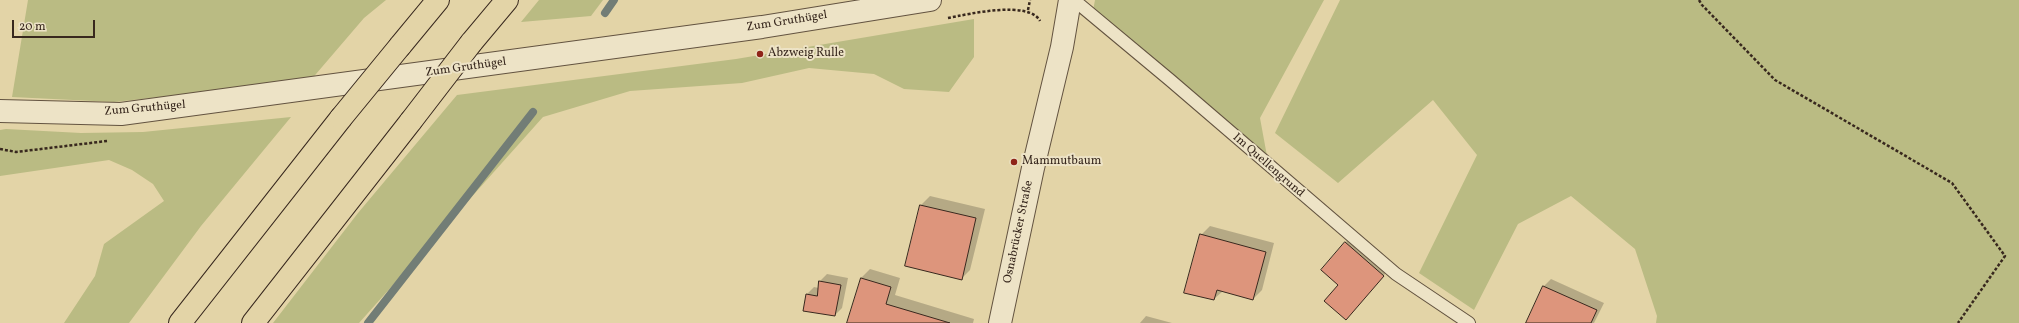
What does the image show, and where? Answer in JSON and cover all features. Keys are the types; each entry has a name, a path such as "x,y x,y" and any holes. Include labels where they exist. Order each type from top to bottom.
{"highway":[{"path":"180,323 340,118 438,0"},
{"path":"253,323 412,121 471,43 507,0"}],"street":[{"name":"Zum Gruthügel","path":"0,111 121,114 762,26 930,0"},
{"name":"Osnabrücker Straße","path":"1000,323 1033,168 1062,47 1070,0"}],"lane":[{"name":"Im Quellengrund","path":"1074,0 1170,80 1396,274 1469,323"}],"path":[{"path":"1028,10 1030,0"},
{"path":"1699,0 1702,5 1775,80 1952,183 2005,256 1958,323"}],"green space":[{"path":"28,0 386,0 364,18 310,81 114,102 12,97"},
{"path":"539,0 603,0 591,16 521,22"},
{"path":"1095,0 1324,0 1260,118 1269,167 1092,16"},
{"path":"1340,0 2019,0 2019,323 1656,323 1657,316 1635,249 1571,196 1518,224 1474,310 1419,273 1477,155 1433,100 1338,183 1275,133"},
{"path":"974,19 974,57 949,92 904,89 874,74 809,68 742,83 630,91 543,117 359,323 273,323 358,213 457,95 736,59"},
{"path":"291,117 201,226 129,323 64,323 95,276 104,244 164,201 153,184 132,170 109,160 0,176 0,130 6,129 81,133 143,132"}],"building":[{"path":"920,205 976,218 962,280 905,266"},
{"path":"1200,234 1266,252 1253,300 1217,290 1214,300 1184,293"},
{"path":"1345,242 1384,276 1346,320 1324,301 1338,285 1321,270"},
{"path":"861,278 891,287 886,304 950,323 847,323"},
{"path":"819,281 841,285 835,316 803,311 806,294 817,296"},
{"path":"1543,286 1597,310 1591,323 1526,323"}],"waterway":[{"path":"605,13 614,0"},
{"path":"368,323 533,112"}],"place":[{"name":"Abzweig Rulle","path":"760,54"},
{"name":"Mammutbaum","path":"1014,162"}]}
